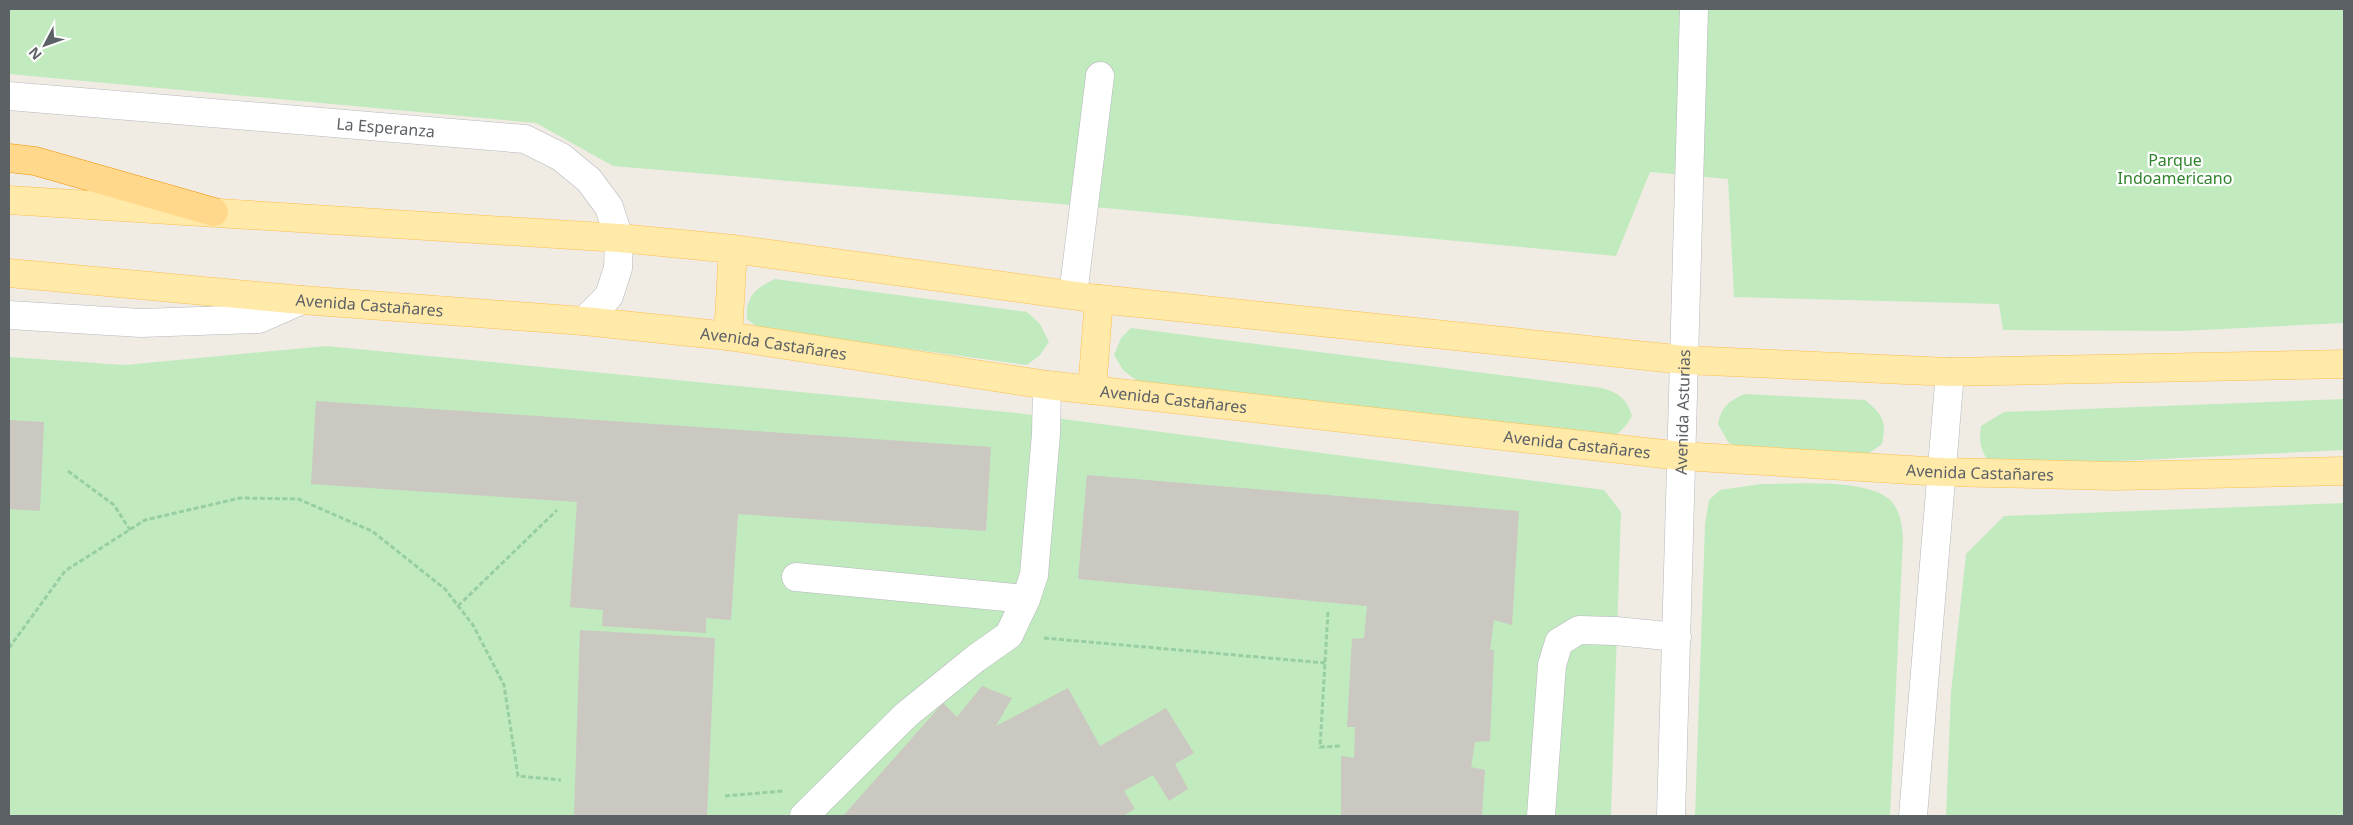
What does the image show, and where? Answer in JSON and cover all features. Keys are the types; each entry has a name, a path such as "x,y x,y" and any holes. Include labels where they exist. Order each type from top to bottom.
{"highway":[{"path":"9,158 35,161 214,212"}],"main road":[{"path":"9,200 619,238 733,249 1073,296 1684,360 1950,372 2344,364"},
{"path":"728,336 733,249"},
{"name":"Avenida Castañares","path":"9,273 302,300 584,320 728,336 1047,385 1681,456 1943,472 2116,476 2344,470"},
{"path":"1092,390 1100,299"}],"street":[{"name":"Avenida Asturias","path":"1671,816 1678,637 1681,456 1694,9"},
{"path":"1073,296 1100,76"},
{"name":"La Esperanza","path":"9,96 525,139 561,157 588,180 608,207 619,238 618,268 609,296 584,320"},
{"path":"9,315 141,323 259,319 302,300"},
{"path":"1913,816 1950,372"},
{"path":"804,816 906,716 1009,635 1026,599 1034,575 1046,434 1047,385"},
{"path":"796,577 1026,599"},
{"path":"1541,816 1552,665 1559,642 1579,630 1616,631 1678,637"}],"path":[{"path":"68,471 114,505 130,530"},
{"path":"9,648 65,571 145,520 240,498 298,499 372,530 445,589 473,625 504,685 518,776 561,780"},
{"path":"458,606 558,510"},
{"path":"1328,612 1320,747 1340,746"},
{"path":"1009,635 1325,663"},
{"path":"725,796 784,791"}],"green space":[{"name":"Parque Indoamericano","path":"9,9 2344,9 2344,323 2182,331 2003,330 1999,304 1734,297 1728,179 1650,172 1616,256 1084,206 613,166 536,123 9,74"},
{"path":"775,279 1027,312 1040,324 1049,342 1040,355 1027,365 772,330 755,325 747,319 747,311 753,294 762,286"},
{"path":"1131,328 1602,388 1622,398 1628,405 1632,416 1627,425 1620,431 1613,436 1603,439 1137,381 1123,370 1114,355 1121,338"},
{"path":"326,346 1017,413 1604,490 1621,512 1611,816 9,816 9,357 125,365"},
{"path":"1745,394 1865,400 1880,414 1884,424 1882,444 1868,454 1738,448 1728,442 1718,424 1724,408"},
{"path":"2344,399 2344,450 2018,466 1989,462 1980,441 1981,426 2004,412"},
{"path":"1809,483 1863,488 1878,492 1889,499 1898,512 1903,538 1890,816 1695,816 1705,524 1709,500 1720,490 1761,484"},
{"path":"2344,503 2344,816 1946,816 1951,692 1966,554 2004,516"}],"building":[{"path":"316,401 991,447 986,531 738,514 731,620 706,618 706,633 602,626 603,610 570,607 577,502 311,484"},
{"path":"9,420 44,422 40,511 9,509"},
{"path":"1087,475 1519,511 1512,625 1494,620 1490,650 1494,650 1490,741 1475,742 1471,767 1485,770 1482,816 1341,816 1341,756 1354,758 1355,727 1347,727 1352,639 1364,638 1367,606 1078,579"},
{"path":"580,630 715,638 707,816 574,816"},
{"path":"982,686 1012,698 996,726 1068,688 1100,746 1166,708 1194,753 1175,764 1188,789 1169,801 1153,775 1124,791 1135,809 1123,816 843,816 943,703 957,717"}]}
